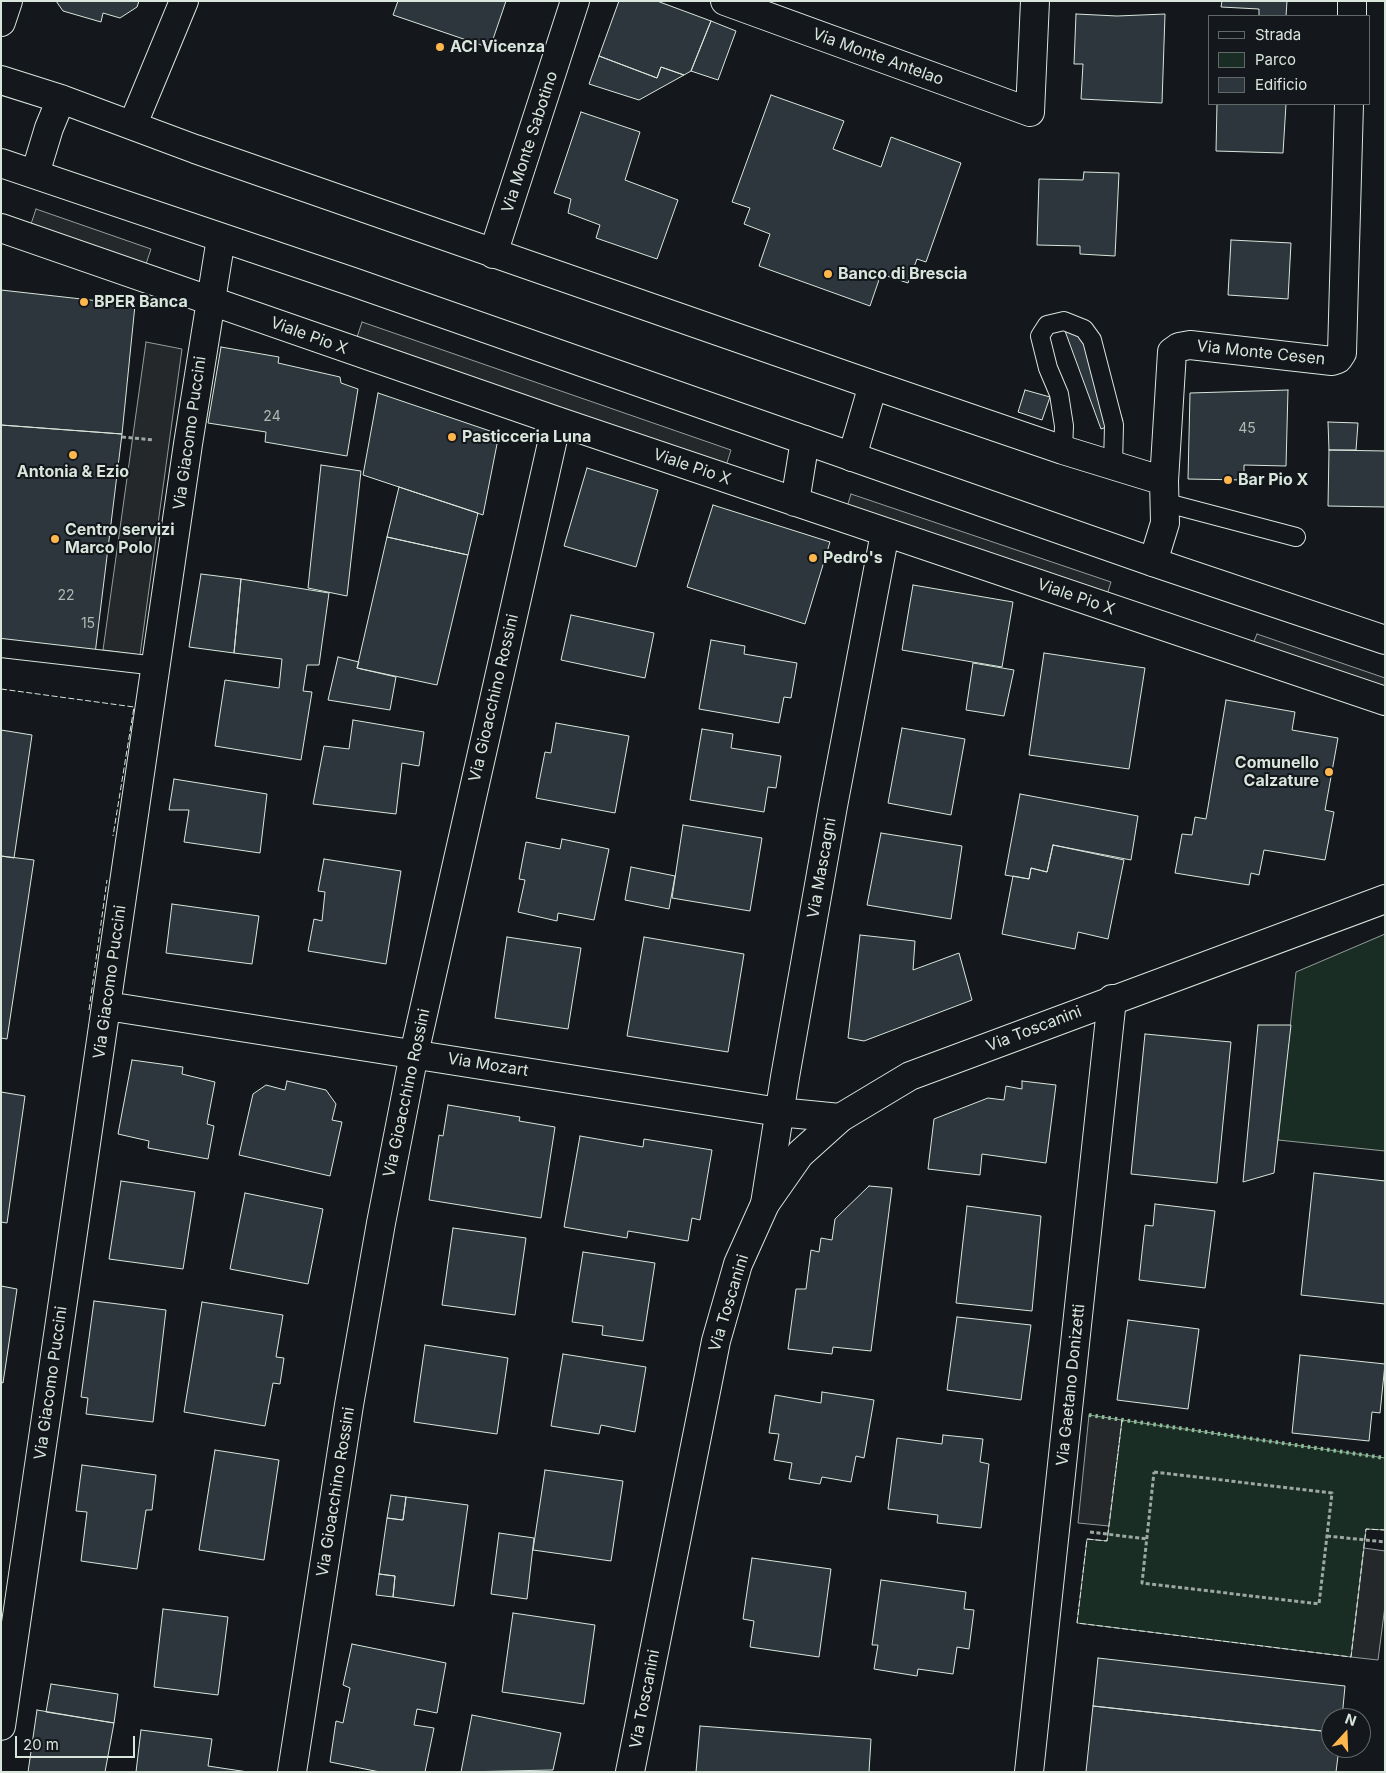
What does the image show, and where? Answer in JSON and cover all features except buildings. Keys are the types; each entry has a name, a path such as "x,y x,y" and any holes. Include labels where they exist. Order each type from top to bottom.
{"street":[{"path":"1,22 8,1"},
{"path":"133,124 184,1"},
{"name":"Via Monte Sabotino","path":"493,254 576,1"},
{"name":"Via Monte Antelao","path":"725,1 1030,112 1035,1"},
{"path":"1352,1 1352,15"},
{"path":"1,80 133,124 195,149 493,254 1063,450 1113,465 1166,492"},
{"path":"35,174 49,128 61,99"},
{"name":"Via Monte Cesen","path":"1153,562 1164,532 1172,352 1179,347 1190,345 1332,361 1338,359 1342,353 1349,105"},
{"path":"1,163 1153,562 1385,640"},
{"name":"Viale Pio X","path":"1,228 557,422 1385,701"},
{"name":"Via Giacomo Puccini","path":"1,1726 210,301 221,238"},
{"path":"852,458 873,385"},
{"name":"Via Gioacchino Rossini","path":"292,1772 352,1386 414,1054 557,422"},
{"path":"795,502 805,440"},
{"name":"Via Mascagni","path":"765,1204 779,1112 833,806 886,533"},
{"name":"Via Toscanini","path":"630,1772 716,1341 738,1264 765,1204 800,1154 840,1118 910,1076 1112,999 1385,899"},
{"name":"Via Gaetano Donizetti","path":"1029,1772 1112,999"},
{"name":"Via Mozart","path":"107,1006 779,1112 840,1118"}],"lane":[{"path":"1063,450 1064,426 1059,394 1048,368 1040,336 1046,325 1064,321 1084,328 1092,340 1114,425 1113,465"},
{"path":"1166,492 1296,537"},
{"path":"1,648 157,666"}],"path":[{"path":"1154,1472 1332,1493 1327,1536 1320,1604 1142,1583 1154,1472"},
{"path":"1082,1531 1147,1539"},
{"path":"1327,1536 1385,1542"}],"green space":[{"path":"1385,934 1385,1151 1278,1140 1296,972"},
{"path":"1122,1420 1385,1458 1385,1530 1366,1529 1351,1657 1077,1623 1087,1539 1107,1541"}],"shaded area":[{"path":"36,209 151,249 146,264 31,224"},
{"path":"362,322 731,450 726,466 357,337"},
{"path":"146,342 182,349 140,655 103,650"},
{"path":"851,494 1111,582 1106,598 846,510"},
{"path":"1257,634 1385,678 1385,692 1252,646"},
{"path":"1089,1415 1122,1420 1109,1526 1078,1523"},
{"path":"1364,1548 1385,1551 1385,1606 1378,1660 1351,1657"}],"hedge":[{"path":"1089,1415 1385,1458"}],"fence":[{"path":"1,689 134,707 113,836"},
{"path":"89,1010 107,880"},
{"path":"1122,1420 1107,1541 1087,1539 1077,1623 1351,1657 1366,1529 1385,1530"}],"place":[{"name":"ACI Vicenza","path":"440,47"},
{"name":"Banco di Brescia","path":"828,274"},
{"name":"BPER Banca","path":"84,302"},
{"name":"Pasticceria Luna","path":"452,437"},
{"name":"Antonia & Ezio","path":"73,455"},
{"name":"Bar Pio X","path":"1228,480"},
{"name":"Centro servizi Marco Polo","path":"55,539"},
{"name":"Pedro's","path":"813,558"},
{"name":"Comunello Calzature","path":"1329,772"}]}
